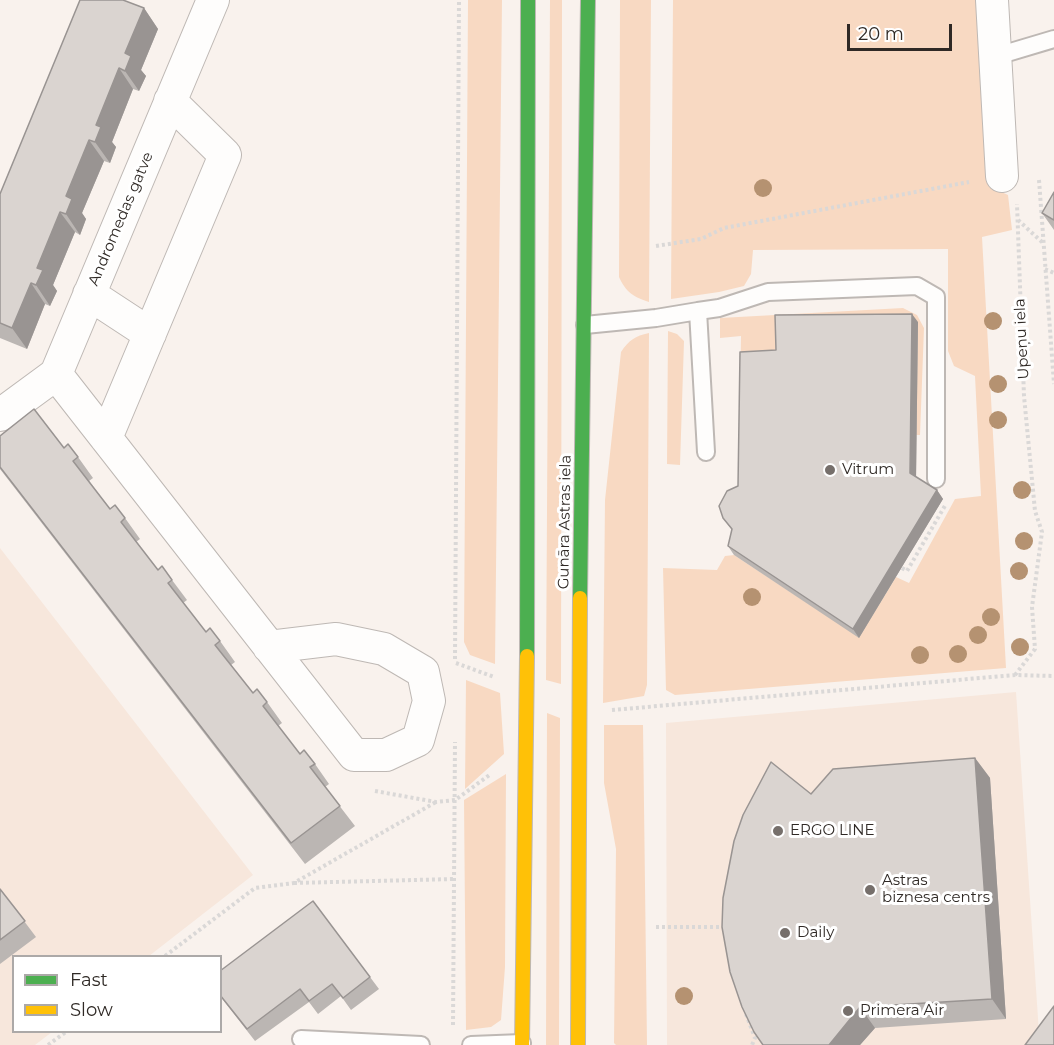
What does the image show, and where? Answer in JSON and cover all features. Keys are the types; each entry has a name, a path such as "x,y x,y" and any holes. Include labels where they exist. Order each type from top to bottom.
{"main road":[{"path":"522,1044 526,757 528,0"},
{"name":"Gunāra Astras iela","path":"578,1045 579,719 588,0"}],"street":[{"name":"Andromedas gatve","path":"56,374 213,0"},
{"path":"992,0 997,56 1002,176"},
{"path":"106,438 225,155 170,101"},
{"path":"89,294 150,334"},
{"path":"0,415 56,374 269,647 354,755 386,755 418,740 429,701 423,672 384,649 336,639 269,647"}],"lane":[{"path":"997,56 1054,39"},
{"path":"585,325 656,318 719,308 768,292 917,286 936,297 936,479"},
{"path":"698,311 706,452"},
{"path":"301,1040 421,1045"},
{"path":"471,1045 522,1044"}],"path":[{"path":"455,674 459,0"},
{"path":"656,246 701,239 724,228 1002,176"},
{"name":"Upeņu iela","path":"1002,176 1017,194 1024,396 1035,511 1041,532 1032,607 1035,649 1015,675"},
{"path":"1039,180 1054,384"},
{"path":"1017,219 1044,244"},
{"path":"1045,268 1054,273"},
{"path":"902,568 907,571 952,494 936,479"},
{"path":"455,663 497,678"},
{"path":"601,711 1015,675 1054,676"},
{"path":"453,1030 455,731"},
{"path":"373,791 436,802 454,800 505,764 526,757"},
{"path":"294,884 436,802"},
{"path":"168,955 255,888 294,884 454,879"},
{"path":"656,927 728,928"},
{"path":"744,1009 755,1038 752,1045"},
{"path":"48,1045 65,1033"}],"shaded area":[{"path":"468,0 502,0 495,664 470,655 464,642"},
{"path":"550,0 562,0 561,684 546,680"},
{"path":"620,0 651,0 649,302 631,293 624,287 619,277"},
{"path":"673,0 977,0 995,189 1008,195 1012,230 982,237 1006,668 675,695 666,690 663,568 717,570 725,556 734,555 859,637 896,577 909,583 955,499 981,496 975,376 954,366 948,351 948,249 753,250 751,274 744,286 671,299"},
{"path":"903,308 917,315 924,328 920,435 916,435 782,359 739,460 741,336 720,338 720,318"},
{"path":"668,331 677,334 684,341 680,465 667,464"},
{"path":"649,333 647,685 644,696 603,703 605,500 621,352 633,339"},
{"path":"0,548 253,875 150,955 12,955 12,1033 51,1033 35,1045 0,1045"},
{"path":"466,680 500,693 504,754 465,789"},
{"path":"1016,692 1039,1033 1054,1045 667,1045 666,723"},
{"path":"547,713 560,718 559,1045 546,1045"},
{"path":"604,725 643,725 647,1045 616,1045 614,1043 616,849 604,783"},
{"path":"506,774 505,967 501,1020 491,1027 466,1030 464,800"}],"building":[{"path":"80,0 123,0 144,8 125,53 131,56 125,71 119,68 96,125 101,127 95,142 89,140 66,196 72,199 66,214 60,212 37,268 43,270 36,285 31,283 12,328 0,323 0,194"},
{"path":"1054,192 1054,220 1042,213"},
{"name":"Vitrum","path":"912,314 910,473 937,490 853,629 728,546 732,529 723,518 719,506 727,491 738,486 740,352 776,350 775,315"},
{"path":"34,409 64,448 68,444 78,457 73,461 110,509 115,505 125,518 121,522 158,570 162,566 172,580 168,583 206,632 210,628 220,641 215,645 253,693 257,689 267,702 263,706 300,754 304,750 315,764 310,767 340,806 291,843 0,467 0,436"},
{"name":"Astras biznesa centrs","path":"975,758 992,999 860,1007 829,1045 763,1045 742,1007 730,972 722,927 723,898 734,841 743,815 771,762 811,794 833,769"},
{"path":"0,889 25,921 0,940"},
{"path":"313,901 370,977 343,998 332,984 309,1001 300,989 247,1029 222,998 222,969"},
{"path":"1054,1006 1054,1045 1025,1045"}],"traffic: fast":[{"path":"527,656 528,0"},
{"path":"580,598 588,0"}],"traffic: slow":[{"path":"578,1045 580,598"},
{"path":"522,1045 527,656"}],"place":[{"name":"Vitrum","path":"830,470"},
{"name":"ERGO LINE","path":"778,831"},
{"name":"Astras biznesa centrs","path":"870,890"},
{"name":"Daily","path":"785,933"},
{"name":"Primera Air","path":"848,1011"}]}
